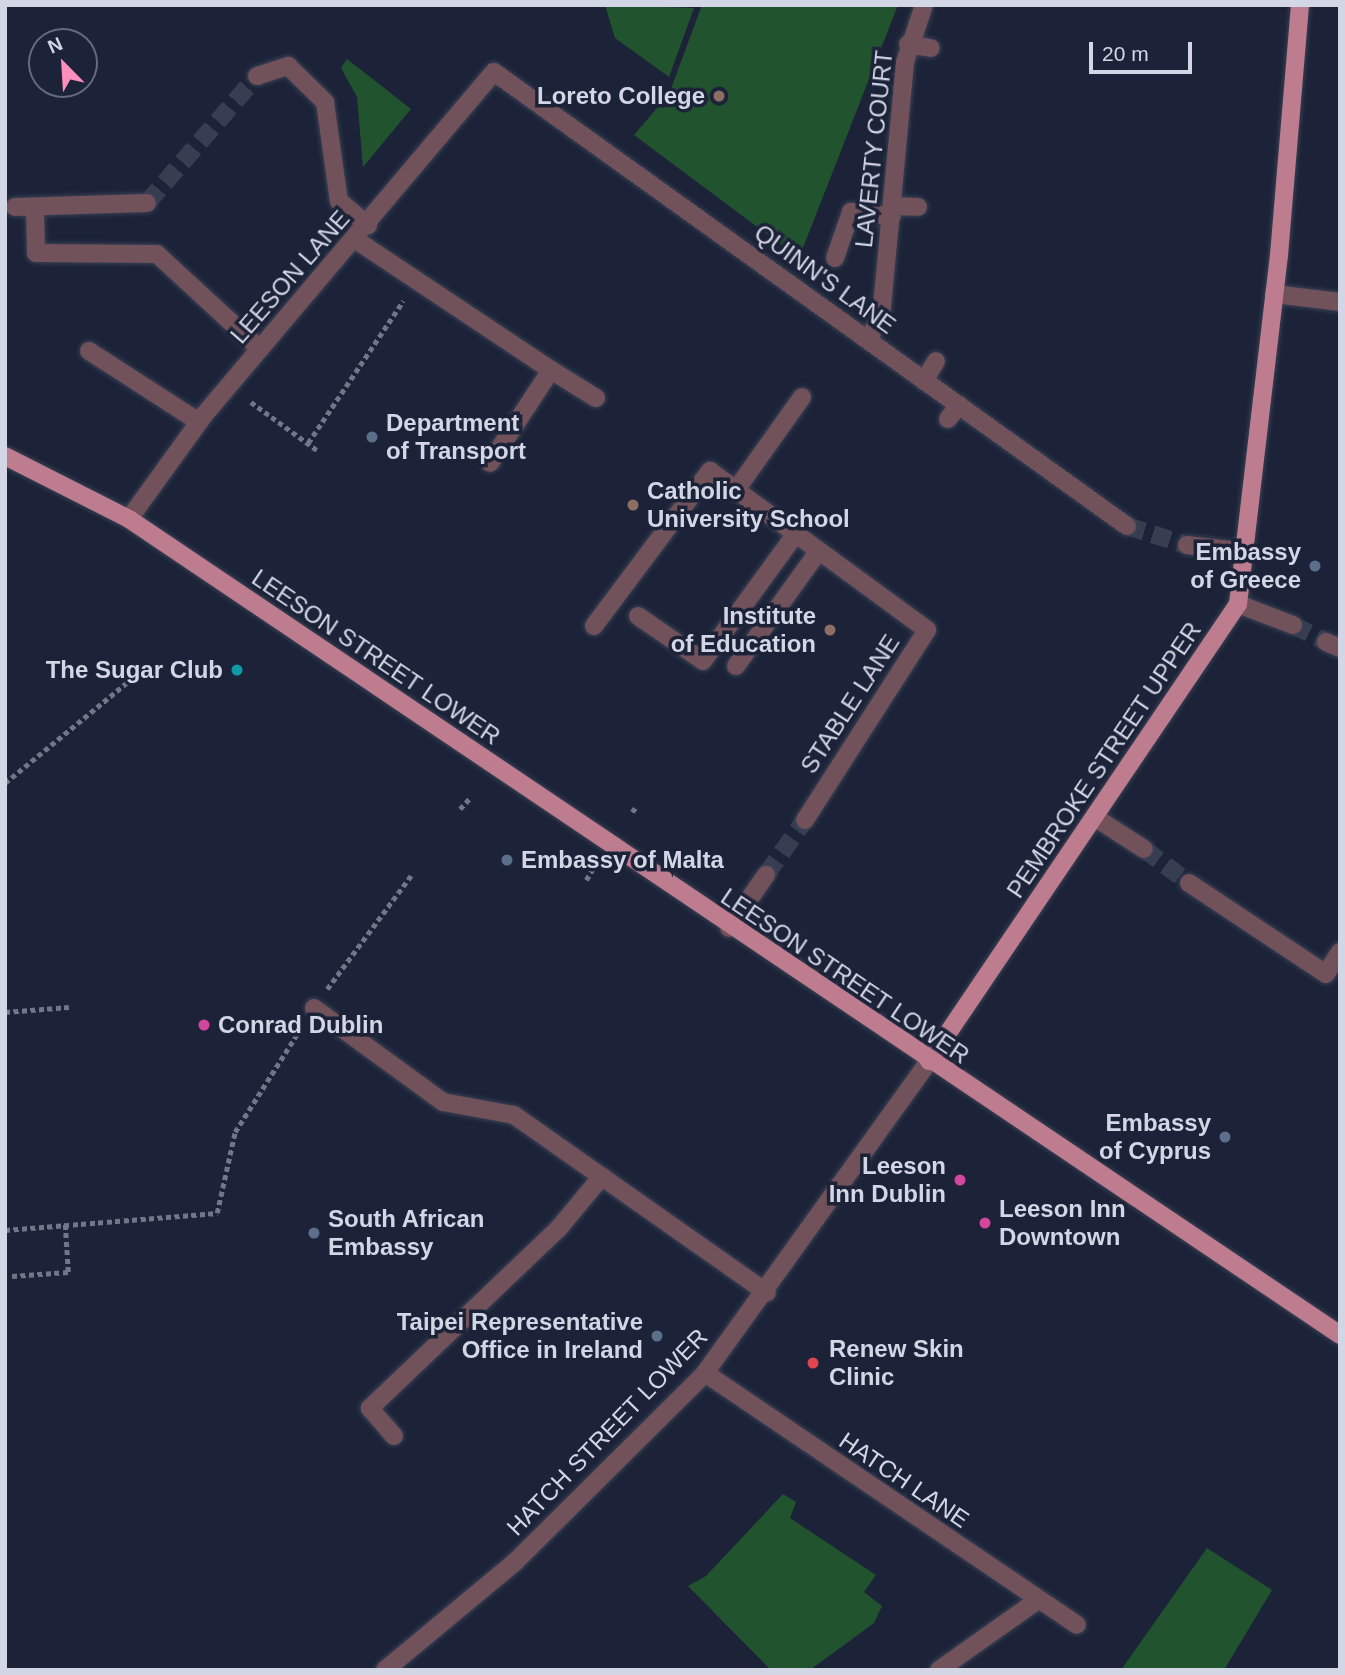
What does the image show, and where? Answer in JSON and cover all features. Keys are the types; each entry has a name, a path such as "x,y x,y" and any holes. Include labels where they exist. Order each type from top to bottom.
{"main road":[{"name":"PEMBROKE STREET UPPER","path":"929,1061 1096,818 1238,604 1247,552 1274,294 1300,5"},
{"name":"LEESON STREET LOWER","path":"5,456 129,519 729,928 1340,1335"}],"street":[{"name":"LAVERTY COURT","path":"867,339 881,317 901,82 908,44 924,5"},
{"path":"908,44 931,48"},
{"path":"257,76 288,66 325,102 340,201 368,225"},
{"name":"LEESON LANE","path":"129,519 199,422 356,240 494,72"},
{"name":"QUINN'S LANE","path":"494,72 924,381 953,412 1127,526"},
{"path":"901,82 920,82"},
{"path":"15,207 147,203"},
{"path":"35,207 36,253 157,254 260,349"},
{"path":"835,258 851,212 918,207"},
{"path":"356,240 415,283 596,398"},
{"path":"1274,294 1340,302"},
{"path":"89,351 199,422"},
{"path":"924,381 936,361"},
{"path":"490,463 551,370"},
{"path":"736,490 802,397"},
{"name":"STABLE LANE","path":"594,626 710,471 927,630 805,820"},
{"path":"638,616 703,661 795,535"},
{"path":"1187,545 1247,552"},
{"path":"736,666 818,552"},
{"path":"1238,604 1293,625"},
{"path":"1096,818 1144,849"},
{"path":"729,928 766,876"},
{"path":"1189,883 1326,974 1340,953"},
{"path":"314,1008 443,1102 514,1115 768,1293"},
{"name":"HATCH STREET LOWER","path":"385,1670 515,1562 705,1373 768,1293 929,1061"},
{"path":"394,1436 370,1408 559,1228 602,1176"},
{"name":"HATCH LANE","path":"705,1373 1077,1625"},
{"path":"939,1670 1038,1600"}],"path":[{"path":"307,443 415,283"},
{"path":"251,402 317,450"},
{"path":"5,783 142,670"},
{"path":"460,810 470,798"},
{"path":"586,880 593,869"},
{"path":"5,1230 65,1223 217,1213 235,1132 314,1008 412,874"},
{"path":"5,1012 69,1007"},
{"path":"12,1276 68,1272 65,1223"}],"green space":[{"path":"605,5 694,8 669,77 615,38"},
{"name":"Loreto College","path":"702,5 898,5 799,258 634,135 669,94"},
{"path":"347,59 411,109 363,167 357,97 341,68"},
{"path":"783,1494 796,1502 790,1518 876,1575 864,1592 882,1606 874,1623 810,1670 771,1670 688,1586 706,1576"},
{"path":"1207,1548 1272,1590 1224,1670 1121,1670"}],"tunnel":[{"path":"147,203 257,76"},
{"path":"1127,526 1187,545"},
{"path":"1293,625 1326,642"},
{"path":"766,875 805,820"},
{"path":"1144,849 1189,883"}],"place":[{"name":"Loreto College","path":"719,96"},
{"name":"Department of Transport","path":"372,437"},
{"name":"Catholic University School","path":"633,505"},
{"name":"Embassy of Greece","path":"1315,566"},
{"name":"Institute of Education","path":"830,630"},
{"name":"The Sugar Club","path":"237,670"},
{"name":"Embassy of Malta","path":"507,860"},
{"name":"Conrad Dublin","path":"204,1025"},
{"name":"Embassy of Cyprus","path":"1225,1137"},
{"name":"Leeson Inn Dublin","path":"960,1180"},
{"name":"Leeson Inn Downtown","path":"985,1223"},
{"name":"South African Embassy","path":"314,1233"},
{"name":"Taipei Representative Office in Ireland","path":"657,1336"},
{"name":"Renew Skin Clinic","path":"813,1363"}]}
